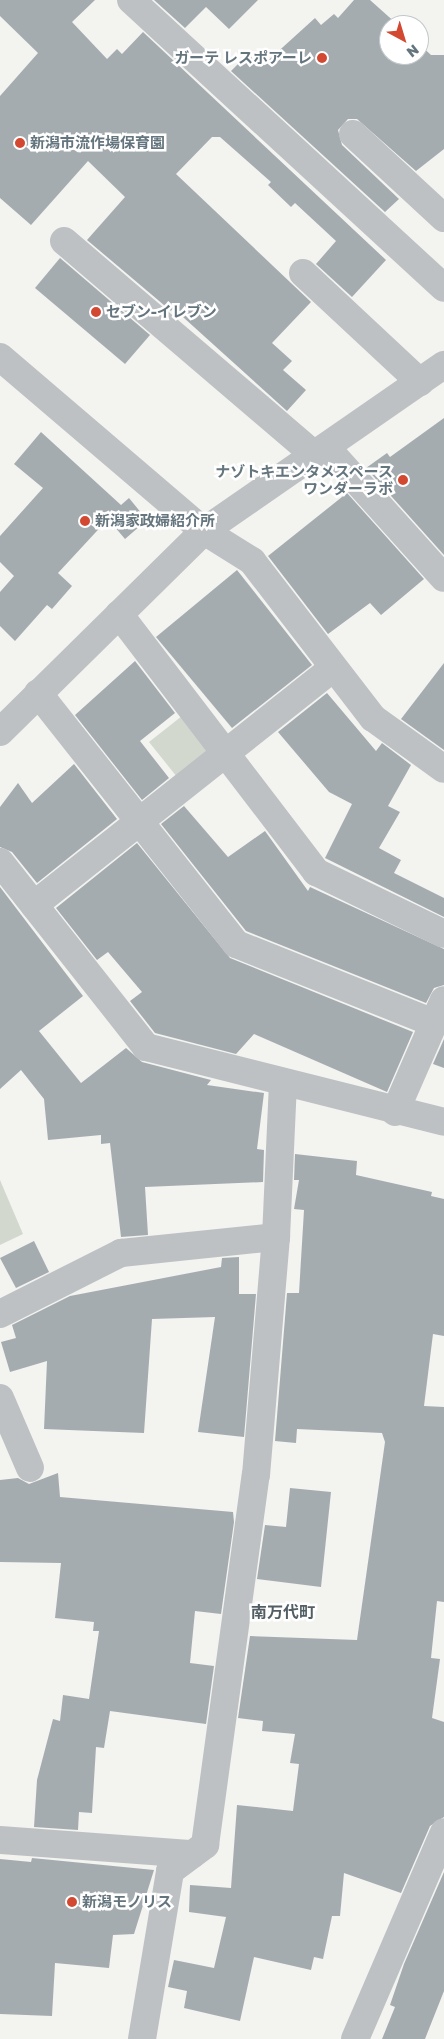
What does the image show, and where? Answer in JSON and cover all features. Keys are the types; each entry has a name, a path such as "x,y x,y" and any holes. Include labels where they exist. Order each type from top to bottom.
{"street":[{"path":"131,0 444,288"},
{"path":"353,134 444,218"},
{"path":"64,241 320,451 444,578"},
{"path":"303,273 420,382"},
{"path":"0,357 204,531 252,561 372,718 444,769"},
{"path":"0,732 204,531 444,366"},
{"path":"119,614 316,872 444,934"},
{"path":"34,905 334,668"},
{"path":"38,693 236,944 439,1012 394,1112"},
{"path":"0,862 146,1047 394,1112 444,1122"},
{"path":"142,2039 170,1871 205,1845 256,1475 276,1237 283,1082"},
{"path":"0,1314 121,1253 276,1237"},
{"path":"0,1398 30,1468"},
{"path":"355,2039 444,1832"},
{"path":"0,1840 192,1854"}],"shaded area":[{"path":"182,716 210,751 177,777 149,742"},
{"path":"0,1180 23,1234 0,1245"}],"building":[{"path":"0,0 95,0 72,22 107,59 117,49 122,54 143,32 386,260 352,297 316,264 336,241 295,203 291,207 268,185 271,182 220,137 212,137 176,174 311,302 272,343 292,361 283,370 306,390 287,411 173,308 171,311 87,240 125,197 88,161 31,225 0,198 0,96 38,53 0,16"},
{"path":"154,0 258,0 229,29 206,7 185,28"},
{"path":"354,0 370,0 387,15 379,15 379,65 429,65 429,53 431,55 444,55 444,149 416,171 357,119 348,119 338,130 342,145 399,199 385,212 231,71 248,54 261,67 315,18 321,25 334,14 338,18"},
{"name":"セブン-イレブン","path":"60,258 150,335 125,364 35,288"},
{"path":"444,418 444,555 366,468 387,453 390,457"},
{"path":"41,432 121,505 129,498 147,520 125,539 108,519 58,573 72,586 52,609 47,605 15,641 0,626 0,592 14,576 0,562 0,536 43,488 14,464"},
{"path":"347,493 424,579 381,615 370,603 328,634 268,556"},
{"path":"237,570 312,665 232,728 156,637"},
{"path":"135,661 175,713 140,741 169,778 142,800 75,715"},
{"path":"444,663 444,750 401,719"},
{"path":"327,693 376,751 382,743 411,765 388,806 400,812 379,848 401,860 394,873 444,898 444,917 325,858 352,804 329,792 278,732"},
{"path":"74,764 117,819 37,883 12,852 0,847 0,807 18,783 32,803"},
{"path":"184,806 228,857 265,831 308,891 310,887 444,949 444,985 434,988 426,1003 246,931 161,824"},
{"path":"137,843 230,958 413,1032 387,1092 254,1034 236,1054 155,1033 130,1001 142,992 108,952 97,960 56,908"},
{"path":"0,887 83,996 39,1031 81,1083 126,1048 142,1062 211,1080 207,1085 264,1093 257,1149 264,1150 263,1182 145,1187 148,1235 121,1237 110,1143 101,1144 101,1135 48,1140 44,1099 21,1070 0,1089"},
{"path":"444,1039 444,1068 433,1064"},
{"path":"295,1154 357,1161 356,1175 432,1192 431,1196 444,1199 444,1336 433,1334 424,1406 444,1407 444,1602 437,1601 431,1658 440,1659 432,1718 444,1722 444,1817 430,1826 401,1893 344,1873 340,1916 332,1916 323,1959 314,1957 311,1970 254,1957 240,2021 184,2008 187,1991 168,1987 174,1960 214,1968 226,1917 189,1912 190,1885 231,1888 237,1805 293,1811 299,1764 290,1763 295,1734 262,1731 263,1721 238,1718 250,1636 357,1640 385,1442 382,1433 297,1429 296,1443 275,1441 287,1293 299,1293 304,1210 294,1209 299,1180 294,1180"},
{"path":"34,1241 49,1272 16,1288 0,1258"},
{"path":"239,1257 239,1294 256,1294 244,1437 198,1432 215,1317 152,1319 144,1433 44,1429 47,1361 10,1372 1,1342 16,1338 12,1325 70,1296 221,1267 222,1258"},
{"path":"58,1473 60,1497 233,1512 234,1522 221,1614 195,1611 190,1663 214,1666 206,1724 110,1711 104,1748 96,1747 92,1813 79,1812 78,1830 34,1827 37,1780 53,1719 60,1721 63,1695 89,1699 99,1631 93,1631 94,1622 55,1618 61,1563 0,1562 0,1480 18,1478 29,1484"},
{"path":"290,1488 331,1492 321,1587 257,1579 265,1525 286,1527"},
{"name":"新潟モノリス","path":"32,1858 154,1870 134,1934 113,1935 109,1968 55,1963 52,2016 0,2014 0,1859 31,1862"},
{"path":"444,1872 444,1991 425,2039 382,2039 395,2007 390,2005 404,1964"}],"place":[{"name":"ガーテ レスポアーレ","path":"322,58"},
{"name":"新潟市流作場保育園","path":"20,143"},
{"name":"セブン-イレブン","path":"96,312"},
{"name":"ナゾトキエンタメスペース ワンダーラボ","path":"403,480"},
{"name":"新潟家政婦紹介所","path":"85,521"},
{"name":"新潟モノリス","path":"72,1902"}],"district":[{"name":"南万代町","path":"283,1612"}]}
